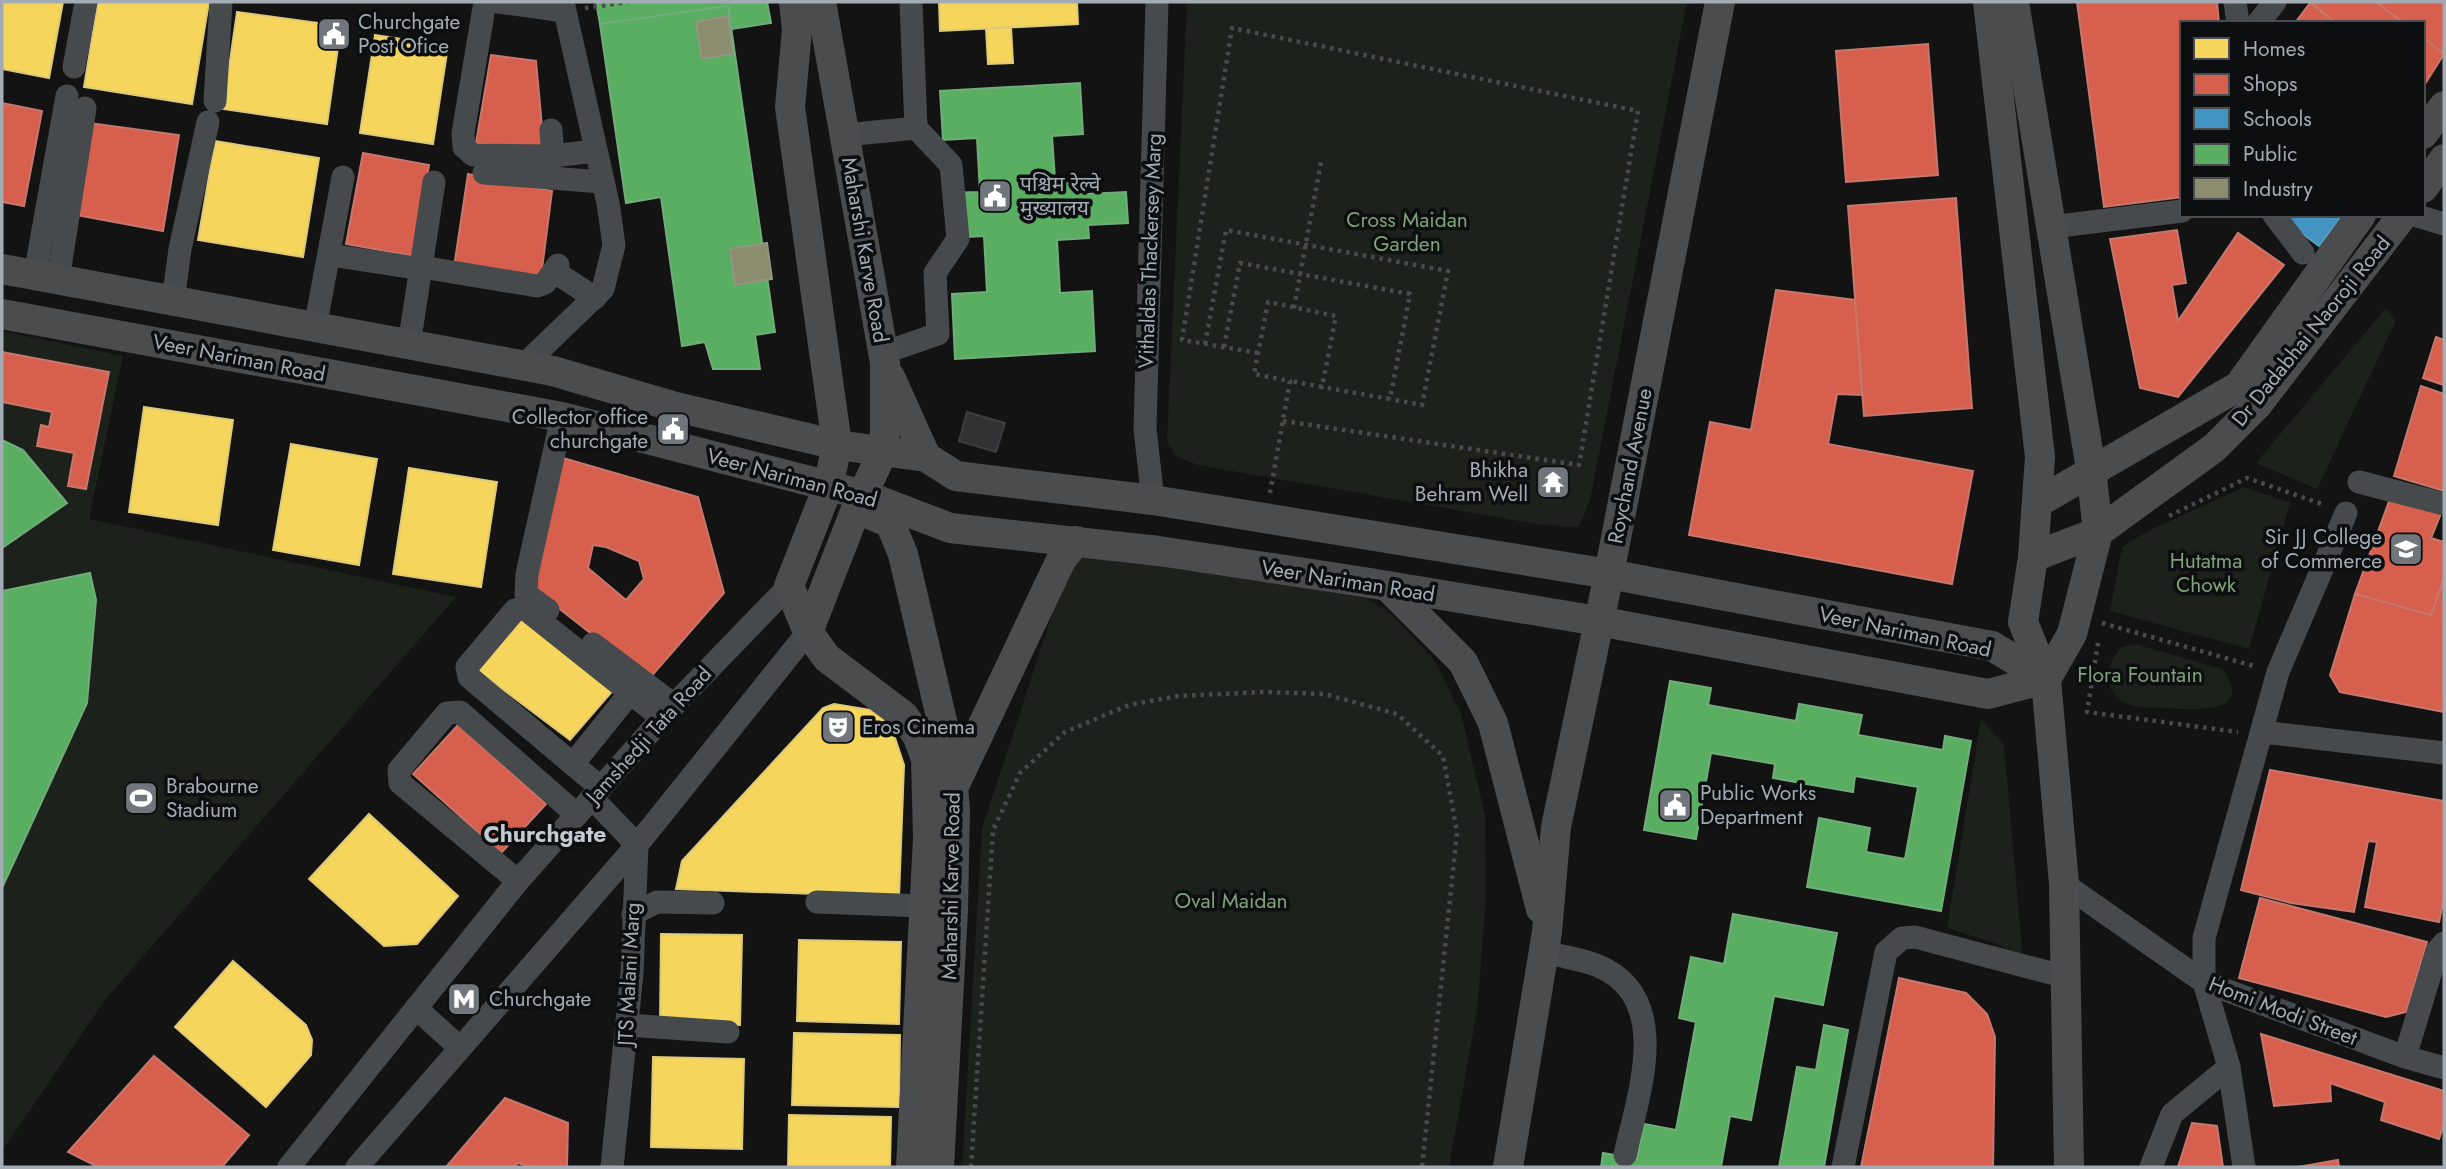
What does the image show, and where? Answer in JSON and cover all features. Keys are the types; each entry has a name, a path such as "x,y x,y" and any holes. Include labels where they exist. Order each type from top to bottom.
{"main road":[{"path":"794,2 797,30 790,107 837,445 828,487"},
{"name":"Maharshi Karve Road","path":"821,2 884,358 884,449 860,502 890,523 902,554 950,755 954,786 953,910 939,1167"},
{"name":"Roychand Avenue","path":"1508,1167 1545,942 1556,827 1609,574 1720,2"},
{"path":"1988,2 2040,457 2032,557 2023,622 2046,679 2064,884 2069,1167"},
{"path":"2014,2 2091,469 2098,532 2072,634 2046,679"},
{"path":"2425,131 2444,106"},
{"path":"2425,185 2444,159"},
{"name":"Dr Dadabhai Naoroji Road","path":"2037,499 2176,424 2239,386 2360,217"},
{"name":"Dr Dadabhai Naoroji Road","path":"2032,557 2098,532 2214,448 2257,405 2401,217"},
{"name":"Veer Nariman Road","path":"2,269 553,371 672,406 837,445 884,449 926,457 956,476 1153,500 1609,574 1992,646 2046,679"},
{"name":"Veer Nariman Road","path":"2,314 562,417 828,487 860,502 950,528 1076,541 1388,587 1598,621 1988,694 2046,679"},
{"path":"884,358 926,457"},
{"name":"Jamshedji Tata Road","path":"789,586 828,487"},
{"path":"808,632 860,502"},
{"path":"954,786 1061,560 1076,541"},
{"path":"789,586 808,632"},
{"path":"1388,587 1463,662 1493,723 1545,942"},
{"name":"Maharshi Karve Road","path":"808,632 827,658 904,716 918,737 926,759 925,906 911,1167"}],"street":[{"path":"75,67 86,2"},
{"path":"173,301 180,249 211,112 220,2"},
{"path":"485,2 463,133 464,147 473,155 553,156 595,151"},
{"path":"499,2 563,6 603,182 614,245 603,289 524,365"},
{"path":"884,358 938,334 935,273 958,239 951,165 916,128 911,2"},
{"name":"Vithaldas Thackersey Marg","path":"1153,500 1145,429 1157,2"},
{"path":"2235,2 2238,21"},
{"path":"2260,21 2276,2"},
{"path":"46,277 76,102"},
{"path":"845,135 916,128"},
{"path":"551,130 553,156"},
{"path":"484,173 603,182"},
{"path":"315,328 343,177"},
{"path":"416,346 441,184"},
{"path":"2051,227 2180,211"},
{"path":"2276,217 2303,253"},
{"path":"2421,217 2444,224"},
{"path":"330,255 537,286 545,283 556,269 595,298"},
{"path":"562,417 527,574 526,594 668,712"},
{"path":"2359,482 2444,504"},
{"path":"2244,1167 2229,1067 2204,982 2204,939 2208,912 2278,672 2346,513"},
{"name":"Jamshedji Tata Road","path":"289,1167 518,881 668,712 789,586"},
{"path":"637,845 573,764 469,677 467,667 516,610 524,608 630,692 668,712"},
{"path":"356,1167 637,845 808,632"},
{"path":"573,764 630,692"},
{"path":"518,881 400,783 398,770 447,713 460,712 577,815"},
{"path":"2262,732 2444,753"},
{"name":"JTS Malani Marg","path":"612,1167 628,1025 637,845"},
{"name":"Homi Modi Street","path":"2064,884 2204,982 2405,1057 2444,1068"},
{"path":"633,914 657,902 713,903"},
{"path":"817,902 925,906"},
{"path":"1843,1167 1886,952 1893,943 1915,937 2066,977"},
{"path":"1545,942 1604,969 1636,999 1643,1015 1645,1059 1625,1155"},
{"path":"2405,1057 2437,951 2444,943"},
{"path":"416,1008 460,1048"},
{"path":"628,1025 728,1032"},
{"path":"2151,1167 2172,1114 2229,1067"}],"path":[{"path":"563,6 628,2"},
{"path":"1258,354 1182,340 1232,28 1638,111 1579,465 1283,421"},
{"path":"1294,308 1321,162"},
{"path":"1205,344 1226,230 1448,271 1422,405 1322,387 1254,374 1268,302 1336,316 1322,387"},
{"path":"1224,347 1240,263 1410,294 1391,399"},
{"path":"1265,518 1290,381"},
{"path":"2163,518 2247,478 2346,513"},
{"path":"2104,611 2087,712 2226,732 2262,732"},
{"path":"2102,623 2278,672"},
{"path":"971,1167 993,830 1020,773 1065,732 1129,705 1178,696 1265,692 1325,694 1397,714 1443,756 1457,832 1422,1167"}],"green space":[{"name":"Cross Maidan Garden","path":"1187,2 1687,2 1590,500 1579,527 1542,525 1198,465 1177,457 1167,441"},
{"path":"2386,308 2396,320 2317,489 2256,463"},
{"name":"Brabourne Stadium","path":"2,331 123,356 89,519 456,597 105,1000 2,1151"},
{"name":"Hutatma Chowk","path":"2244,487 2290,503 2249,649 2110,611 2122,547 2148,531"},
{"name":"Oval Maidan","path":"1152,554 1349,586 1391,614 1435,661 1461,714 1485,815 1486,900 1477,1011 1449,1167 962,1167 982,829 1070,559"},
{"name":"Flora Fountain","path":"2135,644 2222,669 2231,684 2232,694 2227,702 2218,706 2192,709 2134,706 2124,702 2112,690 2108,675 2112,660 2122,647"},
{"path":"1981,719 2004,745 2023,960 2000,945 1947,928"}],"building: Homes":[{"path":"2,2 63,2 49,78 2,69"},
{"path":"98,2 209,2 192,104 84,87"},
{"path":"939,2 1077,2 1078,24 940,31"},
{"path":"237,12 341,26 327,124 223,109"},
{"path":"1011,27 1013,63 988,64 986,29"},
{"path":"375,35 448,46 433,144 360,133"},
{"path":"215,141 319,158 303,257 198,240"},
{"path":"144,407 233,420 218,525 129,512"},
{"path":"291,444 377,459 359,565 273,550"},
{"path":"409,468 497,482 481,587 393,574"},
{"path":"523,613 616,687 570,740 477,670"},
{"path":"834,704 870,710 890,723 904,765 899,897 676,889 682,861 823,708"},
{"path":"369,814 458,896 417,944 384,946 309,879"},
{"path":"661,934 742,935 740,1025 660,1024"},
{"path":"799,940 901,942 899,1024 797,1021"},
{"path":"233,961 306,1025 312,1040 311,1055 266,1107 175,1027"},
{"path":"794,1033 900,1035 899,1107 792,1105"},
{"path":"653,1057 744,1059 742,1149 651,1147"},
{"path":"789,1115 891,1117 890,1167 788,1167"}],"building: Shops":[{"path":"2077,2 2217,2 2219,21 2180,21 2180,197 2104,207"},
{"path":"2311,2 2376,2 2401,21 2334,21"},
{"path":"2376,2 2444,2 2444,54 2425,40 2425,21 2401,21"},
{"path":"2310,3 2333,21 2296,21"},
{"path":"2425,40 2444,54 2425,84"},
{"path":"1928,44 1938,175 1846,182 1836,51"},
{"path":"491,55 536,61 544,149 476,143"},
{"path":"2,103 42,111 24,206 2,202"},
{"path":"89,123 179,135 163,231 76,215"},
{"path":"363,153 429,165 413,256 346,244"},
{"path":"468,174 552,191 541,277 454,267"},
{"path":"1956,198 1972,408 1864,416 1848,206"},
{"path":"2177,230 2186,283 2172,285 2178,321 2238,233 2284,265 2178,397 2140,388 2110,239"},
{"path":"1776,290 1855,300 1862,395 1837,394 1828,444 1973,471 1952,584 1689,535 1710,422 1751,430"},
{"path":"2436,337 2444,340 2444,385 2423,378"},
{"path":"2,352 109,372 86,489 68,486 74,453 37,446 41,425 49,427 52,412 2,402"},
{"path":"2421,386 2444,394 2444,491 2394,476"},
{"path":"563,458 698,497 724,593 649,679 533,588","holes":["593,545 606,547 639,561 644,579 626,600 588,568"]},
{"path":"2391,496 2442,511 2431,538 2444,542 2444,577 2431,615 2355,594"},
{"path":"2443,582 2444,712 2340,692 2330,675 2355,594 2431,615"},
{"path":"458,725 546,804 501,853 413,774"},
{"path":"2270,770 2444,801 2444,898 2439,922 2365,907 2377,842 2368,841 2354,912 2291,903 2241,890"},
{"path":"2260,898 2427,942 2406,1012 2386,1017 2239,978"},
{"path":"1899,978 1966,993 1987,1014 1995,1037 1993,1167 1861,1167"},
{"path":"2261,1034 2444,1091 2444,1124 2439,1139 2381,1120 2385,1102 2330,1083 2331,1101 2274,1106"},
{"path":"154,1056 249,1135 222,1167 98,1167 68,1152"},
{"path":"505,1098 568,1123 567,1167 531,1167 518,1163 514,1167 446,1167"},
{"path":"2192,1123 2217,1126 2223,1167 2178,1167"},
{"path":"2338,1160 2339,1167 2298,1167"}],"building: Schools":[{"path":"2292,217 2341,217 2319,246 2288,223"}],"building: Public":[{"path":"596,2 767,2 771,23 731,29 728,6 600,24"},
{"path":"728,6 775,332 755,335 760,369 713,369 705,342 682,346 661,197 626,203 600,24"},
{"path":"1080,83 1083,134 1052,136 1055,179 1086,178 1087,194 1126,192 1128,223 1088,225 1089,238 1057,240 1060,293 1092,291 1095,351 955,359 952,294 987,292 984,236 949,238 946,193 980,192 977,138 943,140 940,91"},
{"path":"2,440 23,450 67,503 2,548"},
{"path":"90,573 96,600 87,703 2,888 2,591"},
{"name":"Public Works Department","path":"1670,681 1711,688 1708,705 1796,721 1799,704 1862,715 1858,735 1943,750 1945,736 1971,741 1941,911 1807,887 1819,818 1870,828 1866,852 1905,859 1918,787 1855,776 1853,792 1773,778 1775,764 1711,753 1696,839 1644,830"},
{"path":"1733,914 1837,933 1823,1005 1774,996 1751,1120 1730,1116 1721,1167 1601,1167 1603,1153 1637,1159 1644,1124 1676,1130 1696,1022 1679,1018 1691,957 1724,964"},
{"path":"1824,1025 1848,1030 1824,1167 1779,1167 1797,1067 1816,1070"}],"building: Industry":[{"path":"728,16 733,54 702,59 696,22"},
{"path":"767,243 772,279 735,285 730,249"}],"building: Other":[{"path":"967,412 1005,423 996,452 959,441"}],"place":[{"name":"Churchgate Post Ofice","path":"334,34"},
{"name":"पश्चिम रेल्वे मुख्यालय","path":"995,196"},
{"name":"Collector office churchgate","path":"673,429"},
{"name":"Bhikha Behram Well","path":"1553,482"},
{"name":"Sir JJ College of Commerce","path":"2406,549"},
{"name":"Eros Cinema","path":"838,727"},
{"name":"Brabourne Stadium","path":"141,798"},
{"name":"Public Works Department","path":"1675,805"},
{"name":"Churchgate","path":"464,999"}],"district":[{"name":"Churchgate","path":"545,834"}]}
